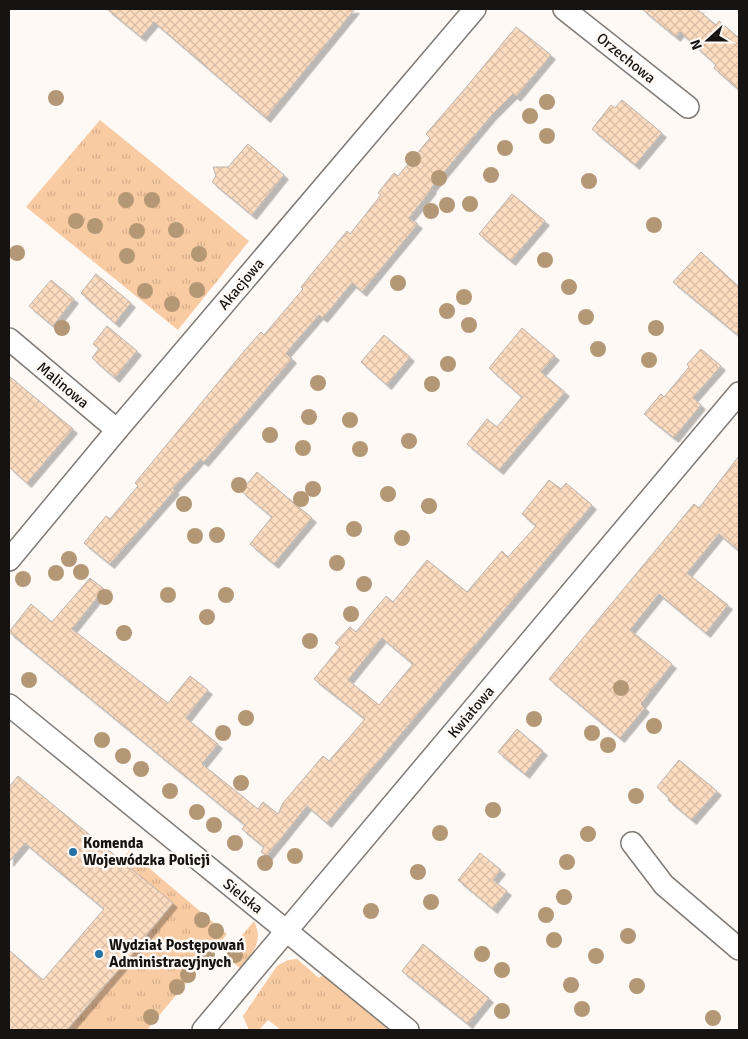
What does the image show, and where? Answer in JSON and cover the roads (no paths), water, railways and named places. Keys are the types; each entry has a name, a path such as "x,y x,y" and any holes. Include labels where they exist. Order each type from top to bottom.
{"street":[{"name":"Akacjowa","path":"9,560 475,9"},
{"name":"Orzechowa","path":"564,9 688,107"},
{"name":"Malinowa","path":"9,339 117,430"},
{"name":"Kwiatowa","path":"203,1030 739,393"},
{"name":"Sielska","path":"9,705 408,1030"},
{"path":"632,843 664,885 739,949"}],"place":[{"name":"Komenda Wojewódzka Policji","path":"73,852"},
{"name":"Wydział Postępowań Administracyjnych","path":"99,954"}]}
